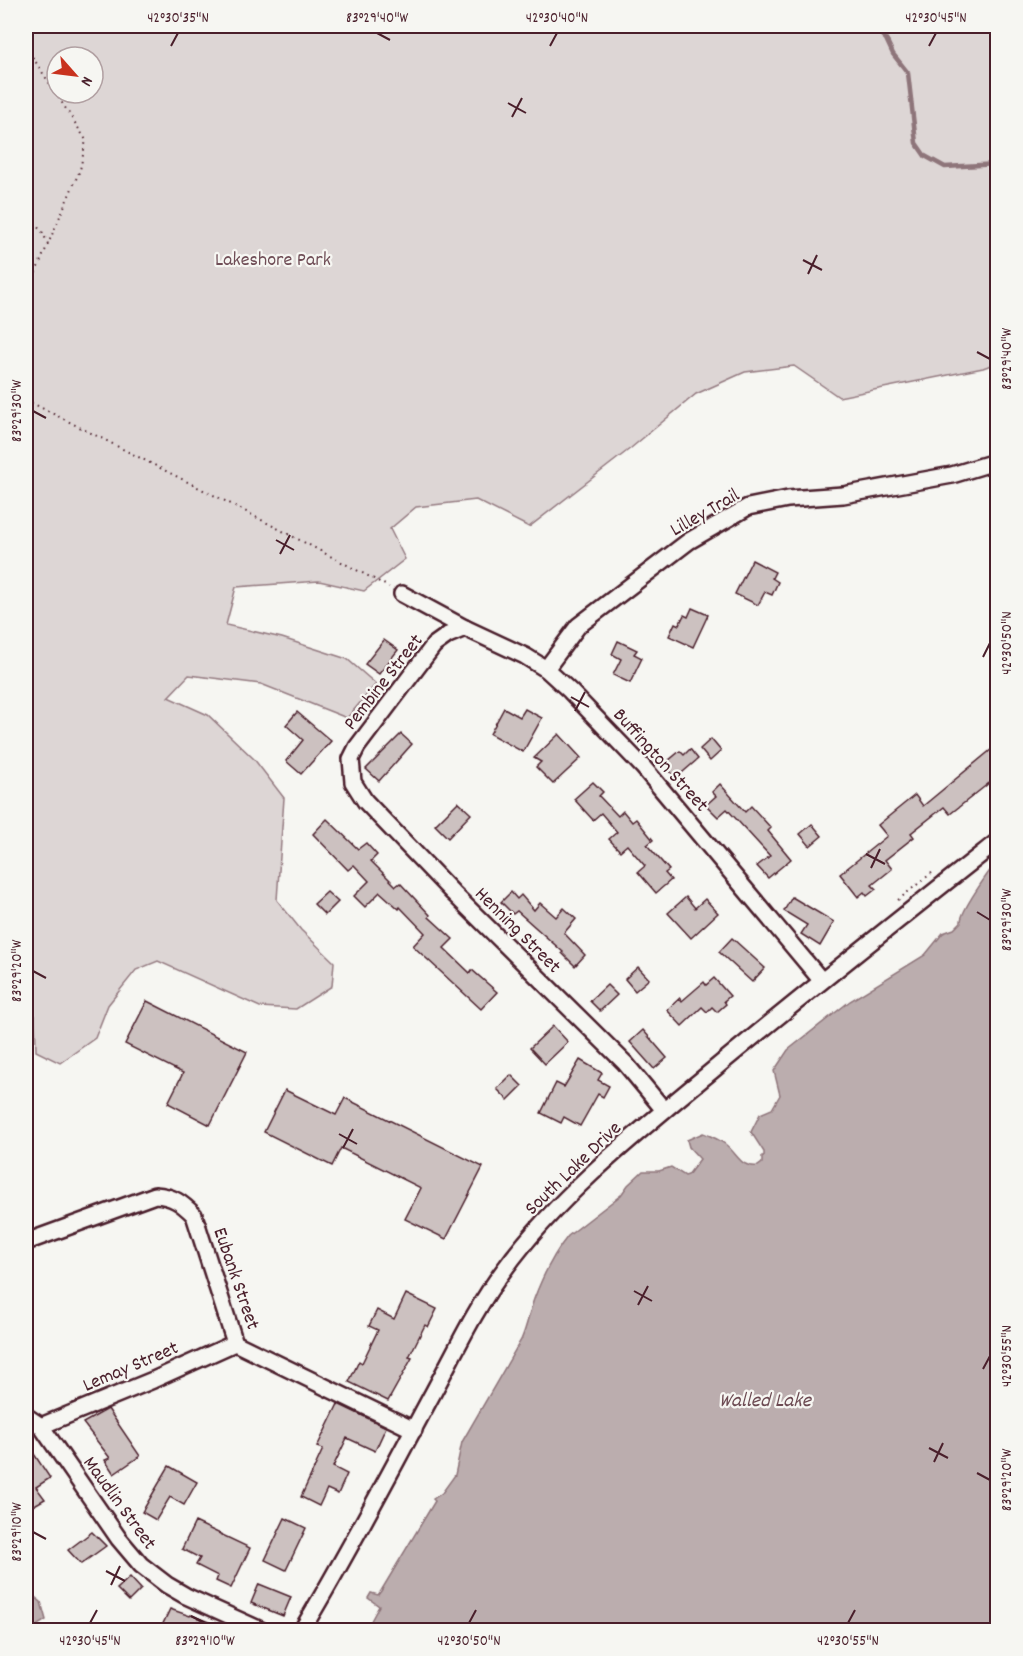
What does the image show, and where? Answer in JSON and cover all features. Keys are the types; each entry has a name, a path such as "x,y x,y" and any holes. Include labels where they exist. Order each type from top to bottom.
{"street":[{"name":"Lilley Trail","path":"546,669 578,626 594,613 688,541 748,507 788,499 843,495 952,475 998,461"},
{"name":"Buffington Street","path":"402,594 465,628 507,646 546,669 584,704 643,766 821,980"},
{"name":"Pembine Street","path":"352,774 351,759 357,747 434,645 447,635 465,628"},
{"name":"Henning Street","path":"352,774 352,782 365,801 453,893 625,1064 664,1110"},
{"name":"South Lake Drive","path":"302,1630 363,1526 479,1309 514,1256 572,1193 664,1110 821,980 998,841"},
{"name":"Eubank Street","path":"26,1242 155,1195 168,1196 182,1203 194,1215 235,1343 414,1430"},
{"name":"Lemay Street","path":"41,1426 235,1343"},
{"name":"Maudlin Street","path":"26,1416 41,1426 119,1539 141,1565 186,1596 261,1630"}],"path":[{"path":"26,47 86,140 80,170 26,295"},
{"path":"26,214 43,233 48,244"},
{"path":"26,400 402,594"}],"green space":[{"name":"Lakeshore Park","path":"26,26 998,26 997,363 983,368 839,397 794,366 745,372 696,394 529,527 476,500 416,507 390,529 405,559 364,591 319,581 236,587 226,625 282,638 347,659 376,684 347,718 261,684 189,675 168,697 208,715 254,759 284,798 277,900 301,930 334,962 332,986 296,1009 260,1007 158,961 136,970 108,1005 95,1038 60,1063 36,1051 35,1015 26,1036"}],"water":[{"name":"Walled Lake","path":"997,862 997,1630 366,1630 379,1606 368,1598 371,1593 378,1595 381,1591 435,1501 433,1499 442,1493 455,1475 462,1442 521,1340 541,1283 553,1258 568,1236 621,1195 643,1171 659,1171 671,1167 685,1176 688,1175 700,1159 689,1147 687,1140 703,1133 725,1144 743,1163 758,1166 762,1163 764,1152 751,1132 760,1114 772,1109 780,1095 774,1071 788,1050 850,1001 925,955 943,933 954,929 961,922 970,901"},
{"path":"26,1590 41,1602 46,1620 30,1630 26,1630"}],"building":[{"path":"752,560 775,572 772,578 778,582 772,595 765,592 758,605 735,594"},
{"path":"692,608 708,615 693,647 669,636 675,623 679,625 684,615 688,617"},
{"path":"384,640 398,650 379,674 365,664"},
{"path":"618,641 637,650 634,654 642,658 630,683 613,675 621,659 612,654"},
{"path":"504,708 520,717 525,709 542,718 523,752 490,734"},
{"path":"297,712 331,741 301,774 286,761 303,740 286,725"},
{"path":"401,734 412,744 379,781 366,769"},
{"path":"559,734 581,758 553,784 536,767 541,762 534,758"},
{"path":"711,739 721,751 710,761 700,749"},
{"path":"998,744 998,776 950,814 944,807 911,833 914,837 885,860 892,869 872,885 876,889 867,896 864,892 858,897 840,874 887,836 878,825 915,795 923,806"},
{"path":"690,749 698,759 676,778 668,769 671,766 668,761 680,751 684,755"},
{"path":"593,782 603,792 599,796 618,816 623,811 632,822 636,819 653,840 647,845 669,870 665,873 671,880 656,893 638,872 645,866 627,845 620,851 609,839 617,832 601,813 593,820 574,799"},
{"path":"720,784 745,812 751,806 771,828 768,831 791,859 768,878 757,866 770,856 727,809 718,817 706,805 716,796 712,792"},
{"path":"458,802 471,814 448,838 435,825"},
{"path":"327,819 358,849 366,843 377,855 371,861 396,886 400,883 430,915 429,917 453,939 444,948 470,973 472,970 497,992 481,1009 413,946 425,933 400,907 399,909 380,892 365,907 354,896 369,881 354,865 348,870 313,834"},
{"path":"812,824 822,836 810,846 800,834"},
{"path":"327,892 338,902 325,915 314,904"},
{"path":"511,892 517,899 521,895 534,910 540,903 556,917 564,908 576,919 564,933 585,955 575,966 563,952 517,911 513,914 501,902"},
{"path":"686,897 695,908 705,899 718,913 691,938 668,913"},
{"path":"792,897 834,922 820,946 801,934 807,925 784,911"},
{"path":"732,938 765,968 752,982 719,952"},
{"path":"638,967 649,979 635,991 625,979"},
{"path":"714,978 730,996 724,1001 726,1004 717,1012 712,1007 707,1012 702,1007 682,1026 667,1010 680,998 682,1001 704,982 706,985"},
{"path":"607,985 617,995 600,1011 590,1001"},
{"path":"147,1001 247,1052 210,1125 168,1103 183,1073 125,1044"},
{"path":"553,1026 568,1042 545,1064 530,1048"},
{"path":"643,1030 667,1058 654,1069 630,1042"},
{"path":"580,1060 602,1073 598,1080 609,1086 603,1097 598,1094 580,1126 564,1117 561,1123 541,1113 556,1083 564,1087"},
{"path":"511,1075 522,1086 508,1100 497,1089"},
{"path":"285,1090 336,1115 345,1098 483,1167 446,1239 405,1219 421,1188 341,1148 332,1166 264,1132"},
{"path":"406,1294 437,1309 428,1327 425,1325 409,1357 412,1358 388,1401 349,1382 359,1361 362,1363 378,1330 369,1326 377,1310 394,1319"},
{"path":"338,1404 386,1427 375,1451 347,1438 333,1467 347,1474 338,1494 327,1489 319,1506 301,1497 323,1449 317,1447"},
{"path":"108,1409 140,1456 114,1474 105,1460 110,1458 83,1423"},
{"path":"26,1442 50,1478 36,1487 45,1499 31,1507 26,1500"},
{"path":"169,1466 197,1482 184,1505 170,1497 156,1520 142,1512"},
{"path":"285,1518 306,1528 286,1570 265,1560"},
{"path":"195,1522 250,1548 231,1588 216,1581 218,1576 196,1565 200,1558 182,1549"},
{"path":"92,1532 106,1546 81,1564 68,1550"},
{"path":"130,1577 141,1589 129,1601 117,1589"},
{"path":"259,1584 291,1597 283,1616 251,1603"},
{"path":"170,1609 191,1615 229,1630 160,1630"}],"waterway":[{"path":"872,26 886,39 893,54 908,73 916,143 925,156 945,167 998,164"}]}
